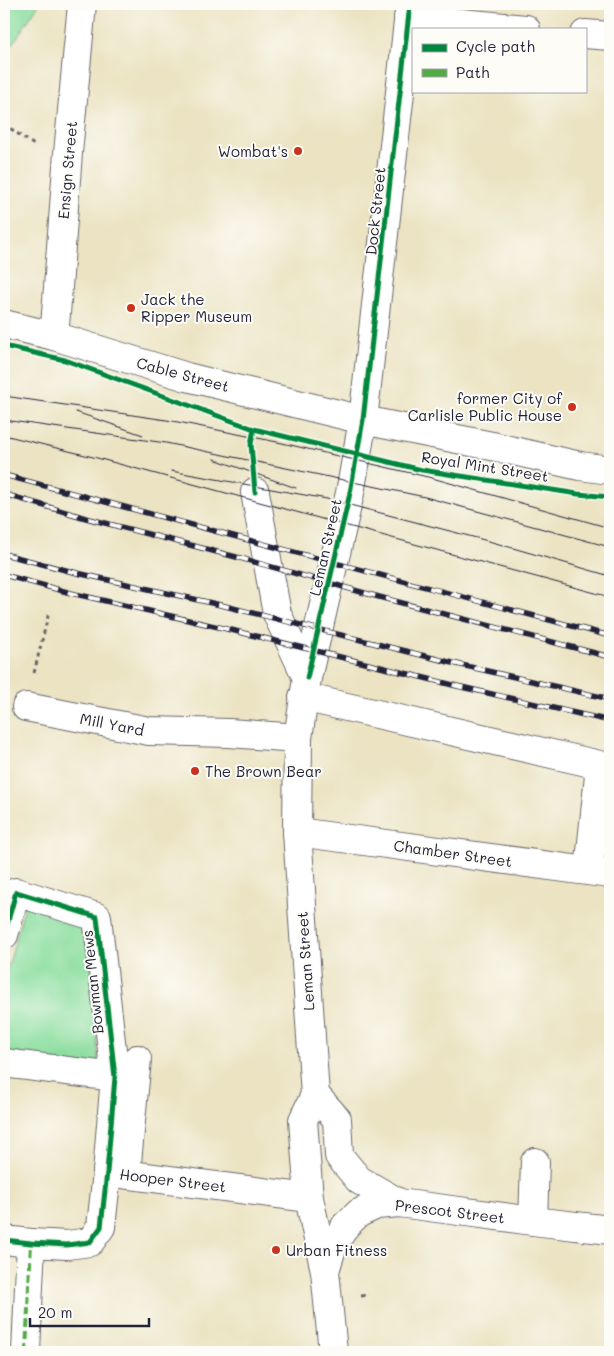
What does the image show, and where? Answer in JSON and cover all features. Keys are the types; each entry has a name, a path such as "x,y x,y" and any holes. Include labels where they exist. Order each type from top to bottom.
{"main road":[{"name":"Ensign Street","path":"54,336 82,4"},
{"path":"409,11 520,28"},
{"name":"Dock Street","path":"363,420 409,11"},
{"path":"586,34 610,36"},
{"name":"Cable Street","path":"4,324 54,336 187,377 363,420"},
{"name":"Royal Mint Street","path":"363,420 580,466 610,470"},
{"name":"Leman Street","path":"333,1352 325,1271 309,1198 303,1120 315,1095 297,832 298,738 305,687 350,493 363,420"},
{"path":"255,492 278,614 305,687 600,765 600,872"},
{"name":"Mill Yard","path":"26,707 149,731 229,733 298,738"},
{"name":"Chamber Street","path":"297,832 600,872"},
{"name":"Bowman Mews","path":"4,935 16,892 97,917 115,1077 117,1173"},
{"path":"117,1173 137,1059"},
{"path":"4,1063 115,1077"},
{"path":"315,1095 337,1119 339,1156 359,1180 399,1202"},
{"path":"532,1221 535,1162"},
{"name":"Hooper Street","path":"4,1240 67,1245 90,1242 101,1227 117,1173 309,1198"},
{"name":"Prescot Street","path":"325,1271 333,1245 346,1225 360,1213 377,1206 399,1202 610,1230"},
{"path":"26,1352 31,1243"}],"path":[{"path":"26,707 49,612"}],"green space":[{"path":"4,4 39,4 4,57"},
{"path":"25,905 88,925 99,1068 4,1055 4,982"}],"tram line":[{"path":"4,396 173,421 282,443 432,478 610,528"},
{"path":"76,412 143,435"},
{"path":"4,420 166,443 425,497 610,547"},
{"path":"4,435 97,458 610,597"},
{"path":"214,459 296,488"},
{"path":"171,471 327,499 492,542 610,576"}],"railway":[{"path":"4,475 610,636"},
{"path":"4,494 379,597 610,657"},
{"path":"4,554 77,573 225,606 457,664 610,699"},
{"path":"4,575 71,593 223,628 457,686 610,721"}],"marked path":[{"path":"26,1352 31,1243"}],"cycle path":[{"path":"307,678 350,493 363,420 410,4"},
{"path":"4,346 65,360 254,429 422,470 578,494 610,497"},
{"path":"254,429 251,444 255,492"},
{"path":"4,935 16,892 97,917 115,1077 101,1227 90,1242 67,1245 4,1240"}],"place":[{"name":"Wombat's","path":"298,151"},
{"name":"Jack the Ripper Museum","path":"131,308"},
{"name":"former City of Carlisle Public House","path":"572,407"},
{"name":"The Brown Bear","path":"195,771"},
{"name":"Urban Fitness","path":"276,1250"}]}
